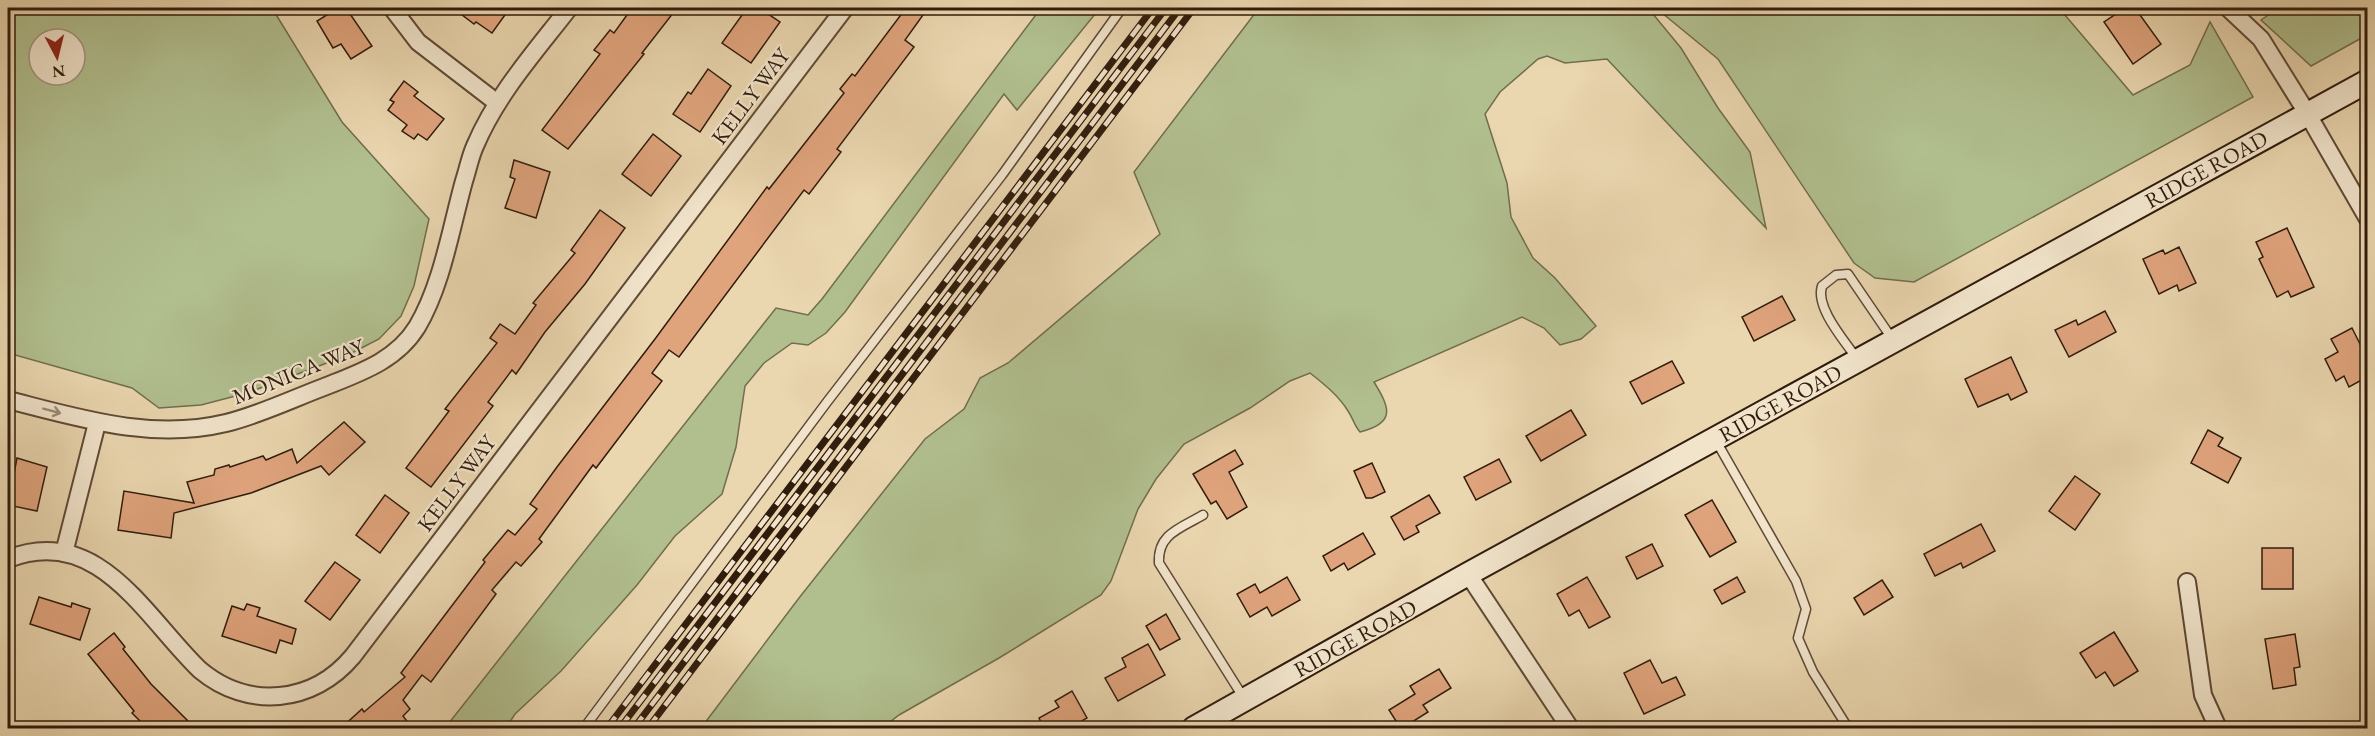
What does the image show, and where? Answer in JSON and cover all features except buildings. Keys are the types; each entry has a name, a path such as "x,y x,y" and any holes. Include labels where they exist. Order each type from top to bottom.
{"street":[{"path":"392,8 417,42 496,102"},
{"name":"MONICA WAY","path":"8,400 97,423 146,430 189,430 228,423 365,371 394,352 410,336 429,303 474,147 496,102 569,8"},
{"name":"KELLY WAY","path":"8,559 34,552 64,553 94,563 115,578 193,663 225,688 254,696 285,697 304,692 331,678 353,656 845,8"},
{"path":"2228,8 2261,39 2307,113 2367,219"},
{"name":"RIDGE ROAD","path":"1194,729 1467,574 2367,81"},
{"path":"64,553 97,423"},
{"path":"1467,574 1570,729"},
{"path":"2187,582 2203,695 2218,729"}],"lane":[{"path":"584,729 827,402 1002,175 1122,8"},
{"path":"1858,360 1824,308 1820,297 1822,286 1836,275 1848,274 1894,340"},
{"path":"1715,438 1796,581 1806,609 1798,638 1813,672 1848,729"},
{"path":"1203,515 1163,539 1158,551 1159,563 1245,700"}],"green space":[{"path":"8,8 272,8 342,122 429,219 414,286 401,316 379,339 348,355 247,393 201,405 159,408 132,388 8,353"},
{"path":"1041,8 1100,8 1017,110 1004,94 845,312 826,333 808,345 792,343 764,363 745,386 736,447 722,494 675,536 637,585 561,671 515,714 506,728 445,728 776,308 808,315 822,299"},
{"path":"1259,8 1648,8 1681,48 1718,108 1750,152 1766,228 1607,59 1565,63 1547,56 1538,59 1500,92 1485,114 1507,183 1511,217 1533,258 1555,278 1596,326 1581,339 1560,345 1544,328 1522,317 1374,382 1384,400 1386,413 1380,424 1360,432 1340,400 1310,373 1290,381 1250,408 1184,444 1156,479 1138,509 1111,581 1101,595 999,658 899,715 882,728 701,728 799,598 925,439 964,409 980,378 1008,363 1160,234 1134,172"},
{"path":"1656,8 2059,8 2133,95 2190,65 2210,22 2253,97 1914,282 1875,278 1854,263 1718,59"},
{"path":"2279,8 2367,8 2367,35 2311,66 2261,20"}],"railway":[{"path":"607,728 1153,8"},
{"path":"620,728 1166,8"},
{"path":"634,728 1180,8"},
{"path":"648,728 1194,8"}]}
